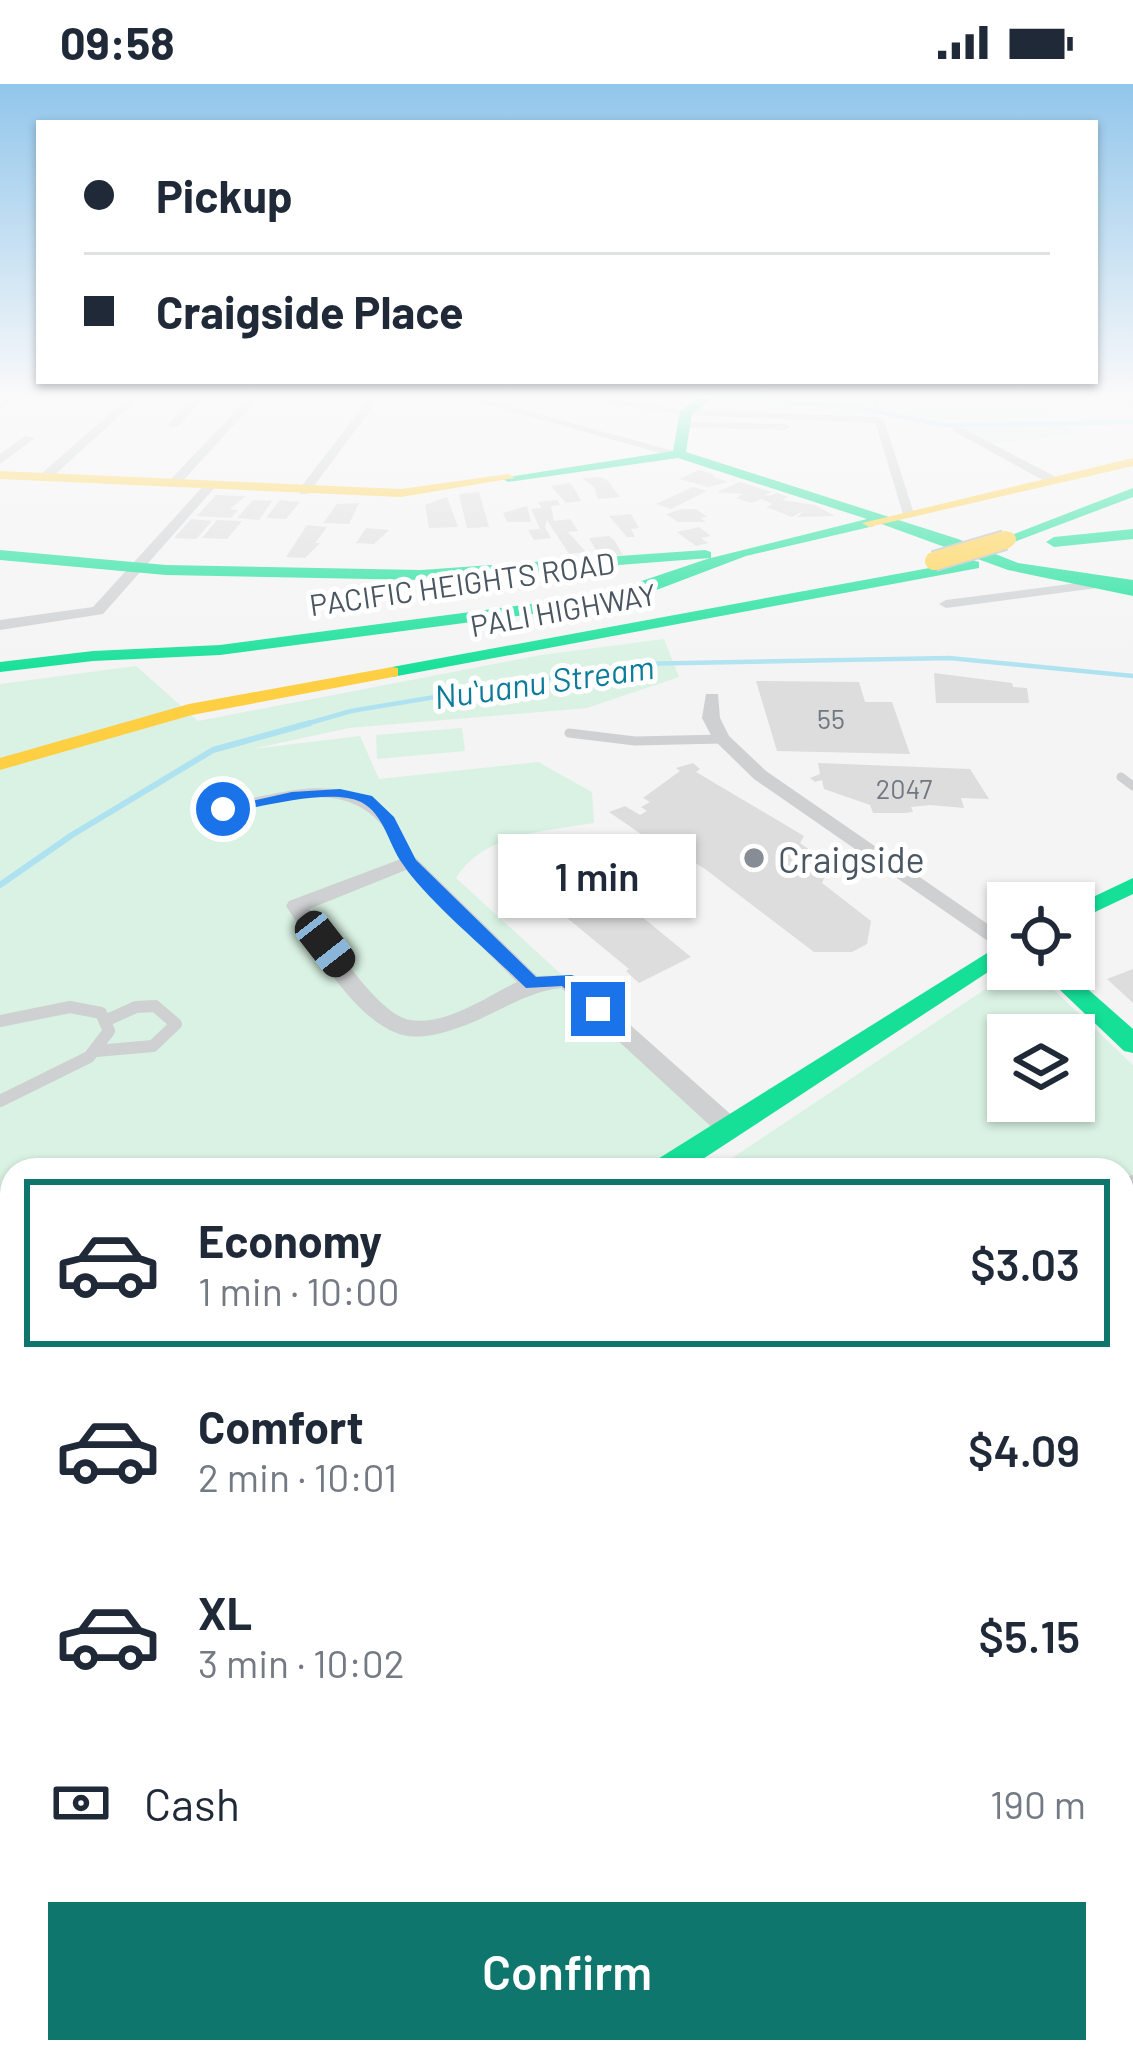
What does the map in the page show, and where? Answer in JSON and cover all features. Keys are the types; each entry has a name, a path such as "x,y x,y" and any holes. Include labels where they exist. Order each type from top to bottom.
{"main road":[{"path":"279,489 436,489"},
{"path":"801,489 896,517 946,558 1025,553 1105,533 1133,534"},
{"name":"PACIFIC HEIGHTS ROAD","path":"0,668 94,656 220,650 601,600 741,553 1012,489"},
{"name":"PALI HIGHWAY","path":"1025,553 1133,492"},
{"name":"PALI HIGHWAY","path":"0,764 189,710 946,558 1025,553 1133,507"},
{"path":"0,555 133,567 453,575 741,553"},
{"path":"1025,553 1092,585 1133,588"},
{"path":"1025,553 1133,588"},
{"name":"PALI HIGHWAY","path":"0,746 181,696 869,577 946,558"},
{"path":"644,560 668,561 678,569 676,578"},
{"path":"1095,904 1133,885"},
{"path":"680,1158 987,961"},
{"path":"1074,990 1133,1043"}],"street":[{"path":"0,625 98,610 207,489"},
{"path":"891,489 896,517"},
{"path":"946,604 1092,585"},
{"path":"712,698 712,718 722,739 760,775 987,933"},
{"path":"532,984 410,862 296,906 384,1019 412,1029 431,1026 532,984 566,980 727,1126"}],"lane":[{"path":"569,733 635,741 722,739"},
{"path":"1121,777 1133,786"},
{"path":"223,809 292,796 340,793 366,799 388,820 410,862"},
{"path":"0,1101 95,1051 152,1046 176,1024 170,1012 154,1005 126,1009 107,1019"},
{"path":"0,1021 70,1007 101,1013 109,1031 95,1051"}],"green space":[{"path":"664,639 679,677 587,708 349,728 252,749 360,736 379,779 538,762 592,792 594,823 499,843 468,863 456,878 727,1126 673,1158 0,1158 0,684 136,666 198,721 541,655"},
{"path":"462,728 465,751 377,759 376,735"},
{"path":"987,988 1054,990 1079,1014 987,1014 987,1122 1095,1122 1095,1029 1133,1065 1133,1158 732,1158"}],"building":[{"path":"554,489 574,489 581,501 566,503"},
{"path":"595,489 614,489 620,497 598,499"},
{"path":"688,489 707,491 671,509 656,504"},
{"path":"764,489 772,492 765,495 777,493 788,497 782,500 815,505 835,516 797,517 805,510 792,517 766,507 773,504 761,499 752,503 736,498 743,494 717,492"},
{"path":"479,492 489,527 467,528 459,494"},
{"path":"216,495 246,496 230,509 238,510 231,518 197,516"},
{"path":"447,497 458,527 429,528 425,505"},
{"path":"253,500 272,501 259,520 237,518"},
{"path":"280,500 300,502 286,519 266,518"},
{"path":"557,500 560,505 551,506 554,521 570,519 578,531 568,532 586,552 569,554 547,520 551,538 534,540 528,530 540,529 531,509 542,508 538,502"},
{"path":"359,503 349,524 323,523 337,504"},
{"path":"527,506 531,522 507,522 503,513"},
{"path":"696,509 707,517 700,518 706,522 678,522 666,514"},
{"path":"631,514 639,528 631,529 635,537 627,537 609,516"},
{"path":"191,519 212,521 196,539 174,538"},
{"path":"217,520 242,521 227,539 202,538"},
{"path":"307,525 327,527 315,543 320,543 305,558 286,557"},
{"path":"699,527 711,536 701,538 708,543 696,546 677,532"},
{"path":"366,528 389,530 374,544 356,543"},
{"path":"609,536 623,555 600,557 589,538"},
{"path":"934,673 1012,683 1027,688 1029,703 936,703"},
{"path":"756,681 859,682 865,702 892,702 910,754 777,751"},
{"name":"Craigside","path":"693,763 700,769 696,772 804,836 800,843 820,857 833,857 822,883 871,921 867,944 852,952 814,952 705,869 689,859 683,863 609,812 625,806 640,815 647,811 641,807 650,802 643,798 680,771 676,768"},
{"path":"818,763 970,769 989,799 961,798 964,808 930,805 911,807 913,812 873,813 870,805 824,789 822,780 810,778 820,774"},
{"path":"549,844 691,957 639,983 626,971 629,969 503,865 525,848 530,853"},
{"path":"1133,969 1133,1003 1107,979"}],"waterway":[{"name":"Nuʻuanu Stream","path":"299,726 351,711 633,664 949,658 1133,676"},
{"name":"Nuʻuanu Stream","path":"0,885 72,835 213,750 310,723"}],"traffic: fast":[{"path":"789,489 953,542 1014,567 1133,591"},
{"path":"1009,539 1133,492"},
{"path":"0,667 93,656 220,650 601,600 653,586 741,552 869,523"},
{"path":"1054,542 1133,534"},
{"path":"0,555 166,570 421,575 705,555"},
{"path":"392,672 973,565"},
{"path":"1036,573 1133,585"},
{"path":"1095,904 1133,885"},
{"path":"682,1158 987,962"},
{"path":"1073,990 1133,1044"}],"traffic: slow":[{"path":"321,489 401,493 427,489"},
{"path":"869,523 1014,489"},
{"path":"934,561 1009,539"},
{"path":"0,764 189,710 392,672"}],"place":[{"name":"Craigside","path":"754,858"}],"route":[{"path":"223,809 292,796 340,793 366,799 388,820 410,862 532,984 566,980 598,1009"}]}
